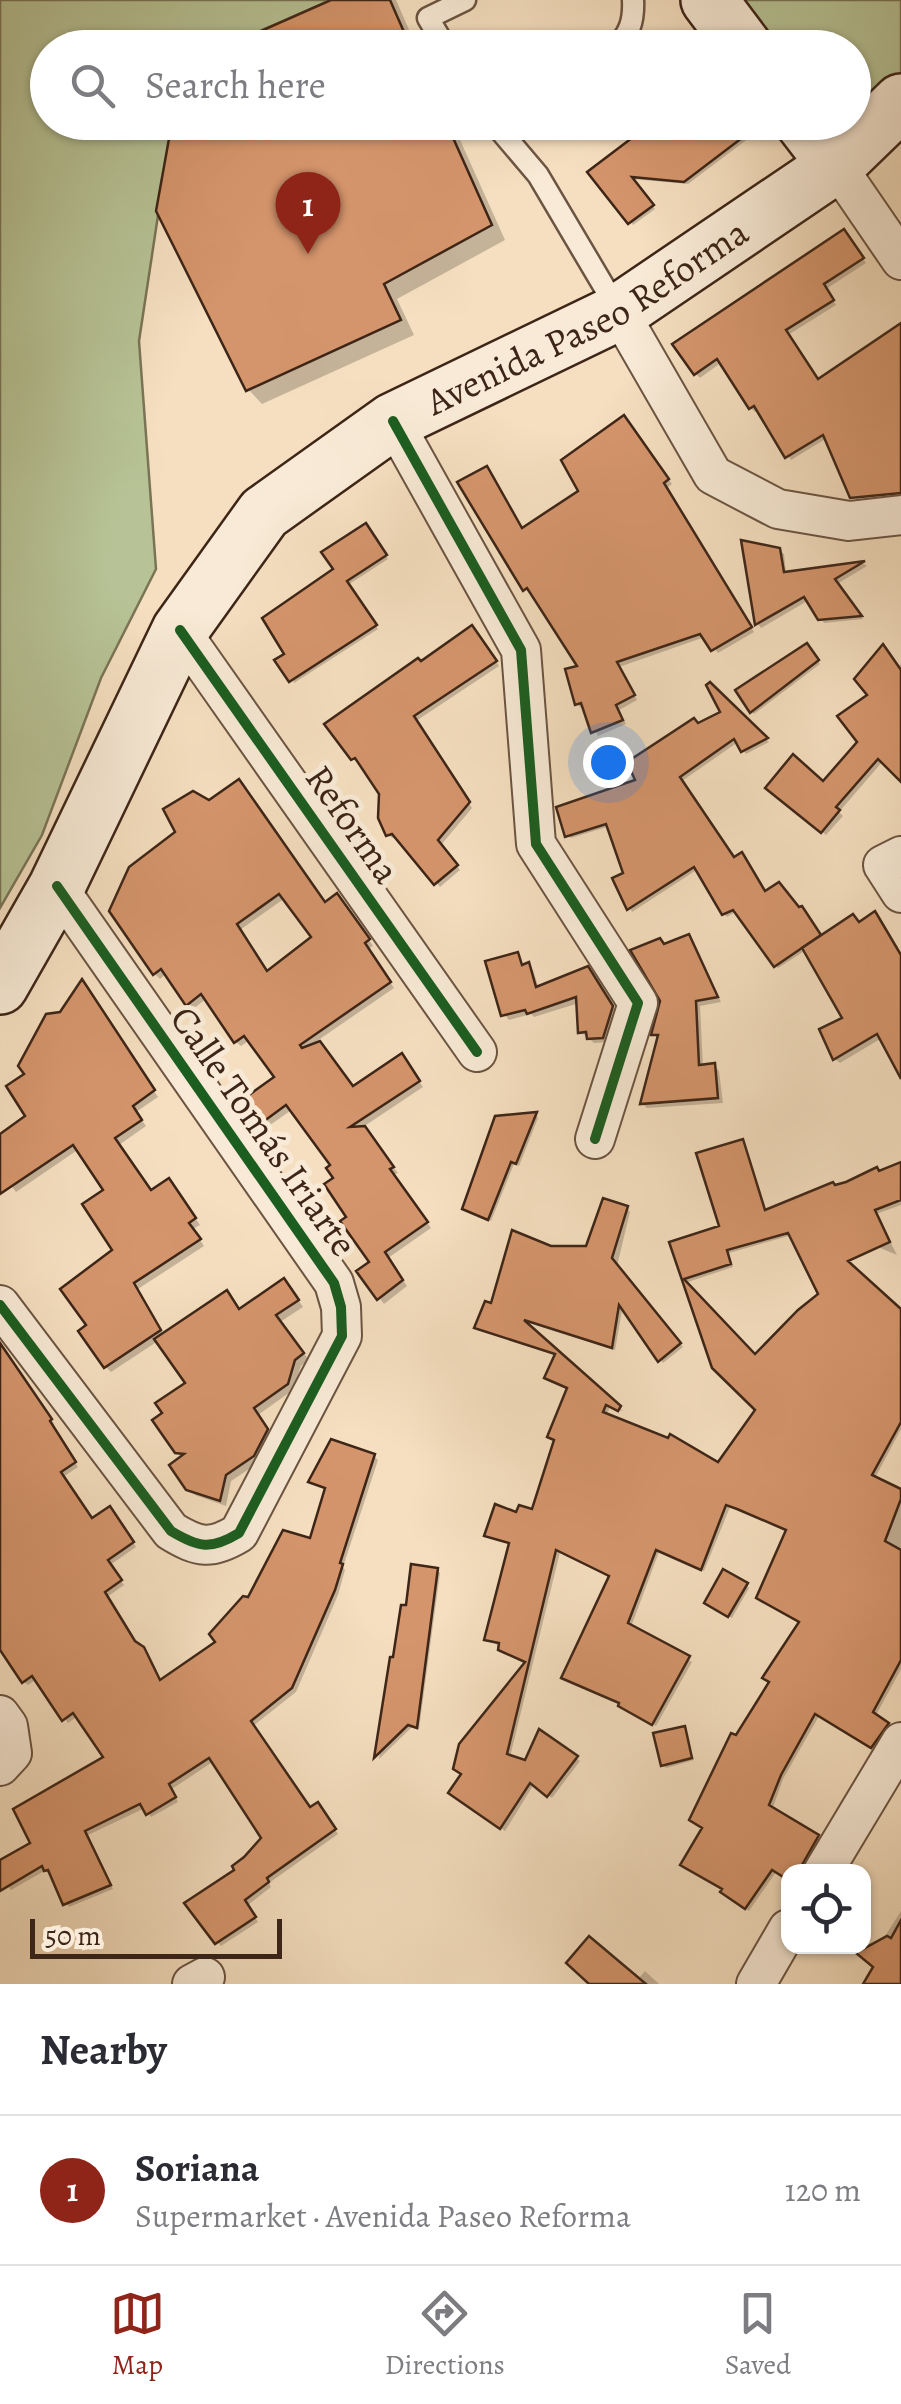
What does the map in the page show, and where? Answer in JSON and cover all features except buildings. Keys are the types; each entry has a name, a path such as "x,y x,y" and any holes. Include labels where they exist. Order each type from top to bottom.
{"main road":[{"path":"709,0 732,30"},
{"name":"Avenida Paseo Reforma","path":"871,131 901,102"},
{"path":"817,140 836,165"},
{"name":"Avenida Paseo Reforma","path":"0,986 57,886 180,630 264,513 394,421 618,312 836,165 862,140"}],"street":[{"path":"836,165 901,260"},
{"path":"618,312 713,475 778,509 849,520 901,515"},
{"path":"394,421 520,650 536,844 638,1003 595,1139"},
{"name":"Reforma","path":"180,630 477,1052"},
{"path":"901,856 883,865 901,893"},
{"name":"Calle Tomás Iriarte","path":"0,1304 171,1531 193,1544 219,1545 239,1533 342,1336 341,1307 334,1284 57,886"},
{"path":"0,1715 8,1726 12,1753 0,1766"},
{"path":"828,1864 901,1742"},
{"path":"756,1984 781,1941"}],"lane":[{"path":"435,30 428,18 464,0"},
{"path":"629,30 634,20 634,0"},
{"path":"508,140 538,175 618,312"}],"green space":[{"path":"0,0 331,0 262,30 30,30 30,140 169,140 139,341 156,569 101,678 42,835 0,908"},
{"path":"709,0 901,0 901,102 871,131 871,30 732,30"},
{"path":"816,140 862,140 836,165"}],"cycle path":[{"path":"393,421 521,650 536,844 638,1003 595,1139"},
{"path":"180,630 477,1052"},
{"path":"0,1305 171,1531 205,1545 239,1533 342,1336 341,1307 334,1283 57,886"}],"place":[{"name":"Soriana","path":"308,254"}]}
